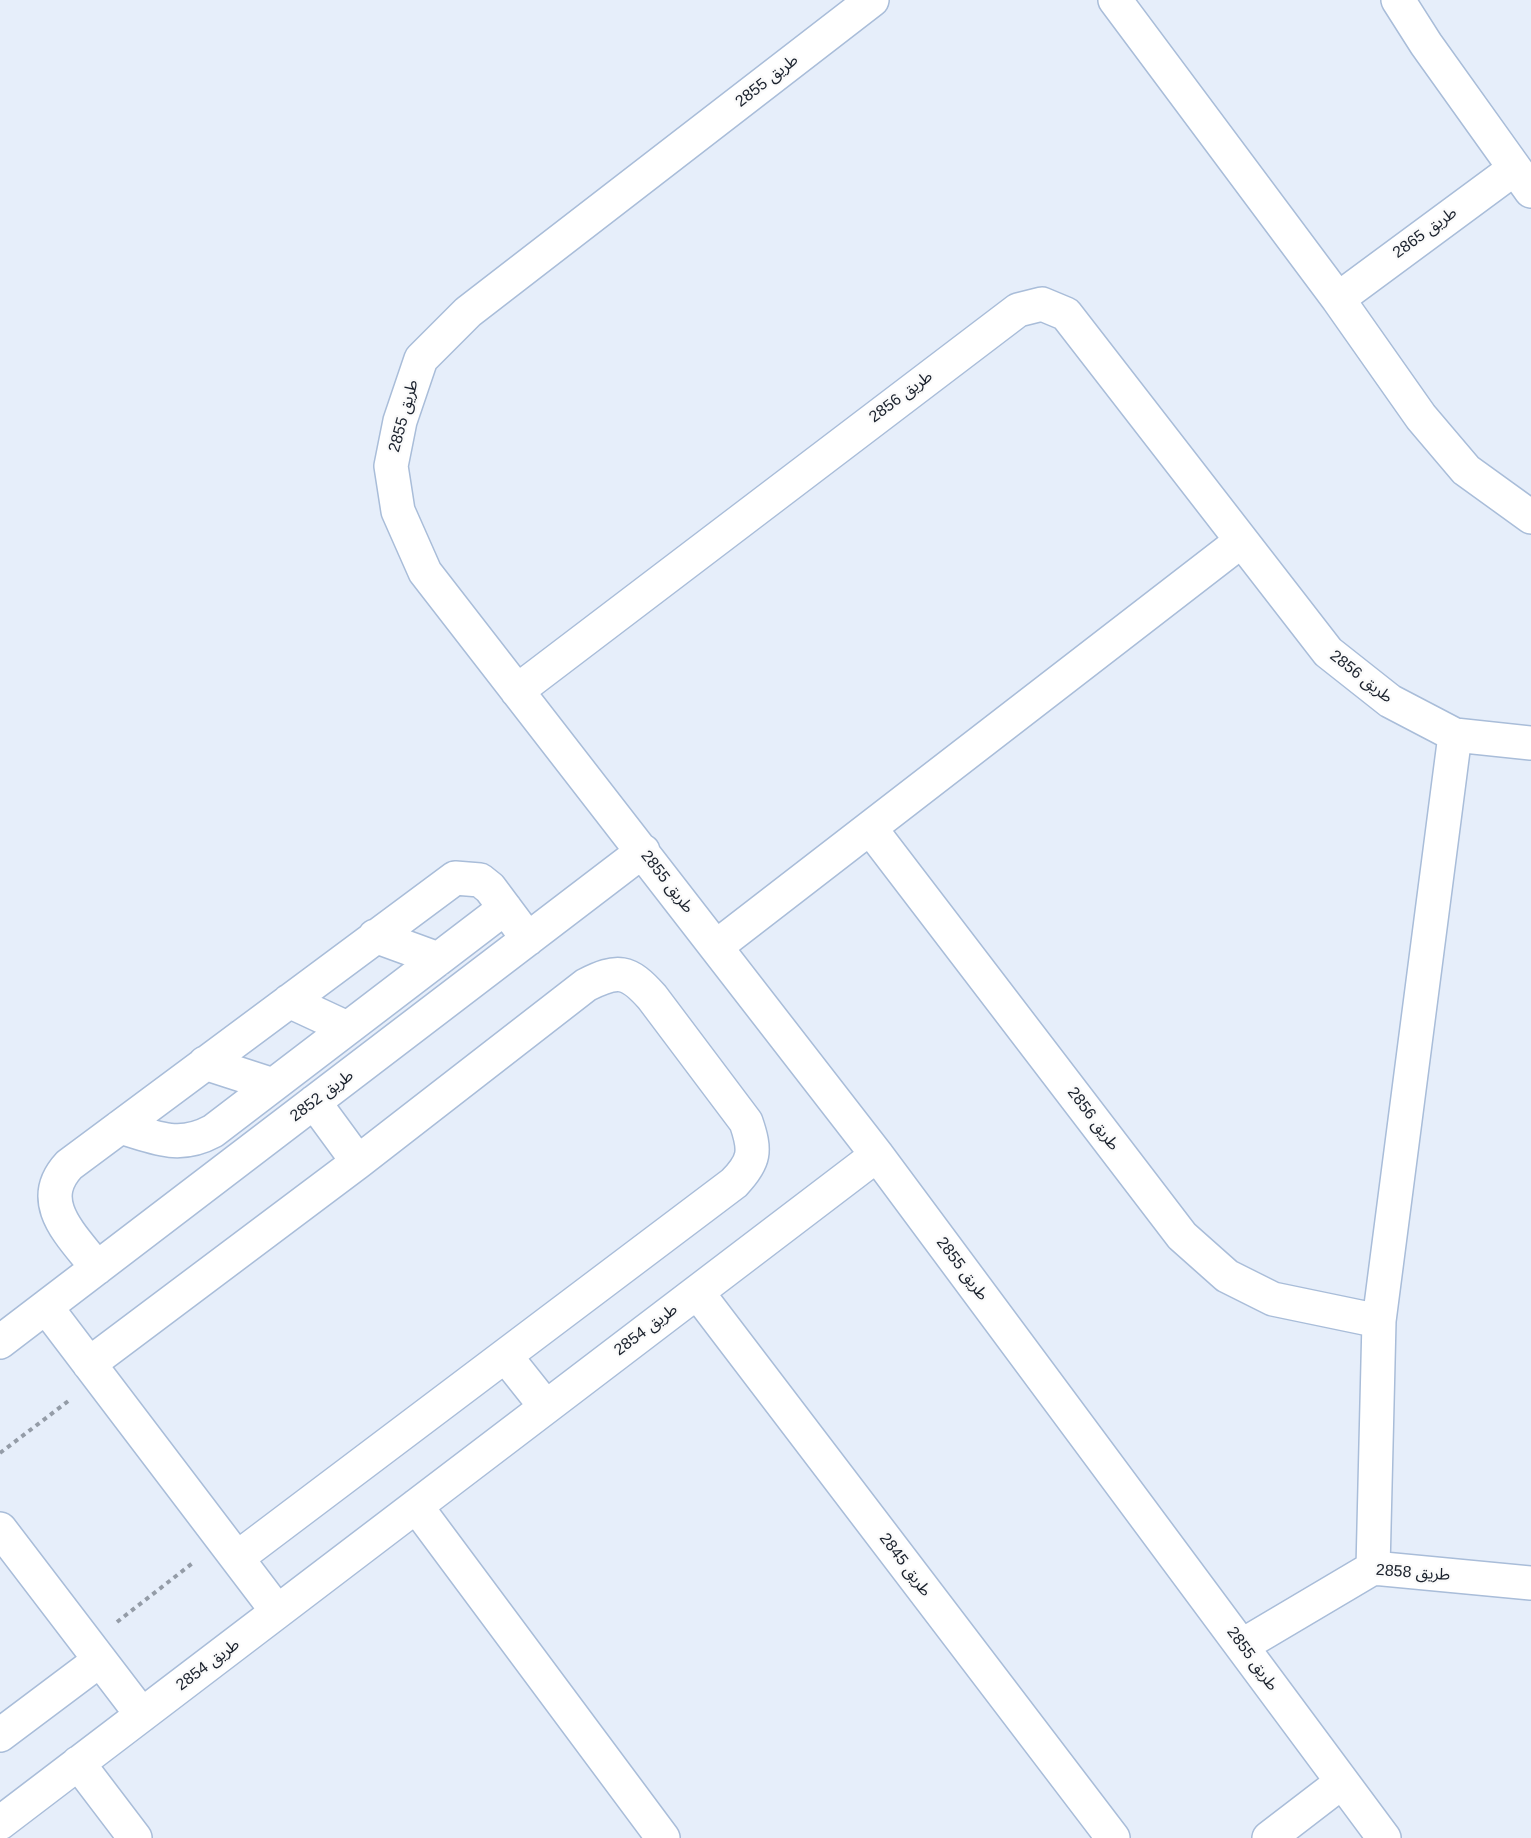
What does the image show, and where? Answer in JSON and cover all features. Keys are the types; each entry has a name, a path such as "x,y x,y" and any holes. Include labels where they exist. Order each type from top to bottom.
{"street":[{"name":"طريق 2855","path":"872,0 468,312 421,359 400,421 391,466 398,511 425,572 877,1155 1384,1838"},
{"path":"1114,0 1338,299 1421,417 1466,470 1531,517"},
{"name":"طريق 2865","path":"1338,299 1522,180 1398,0"},
{"name":"طريق 2856","path":"517,691 1018,310 1042,304 1066,314 1240,542 1328,652 1390,701 1455,735 1531,743"},
{"path":"717,946 1240,542"},
{"path":"1373,1568 1379,1321 1455,735"},
{"name":"طريق 2856","path":"870,828 1182,1236 1227,1276 1273,1299 1379,1321"},
{"name":"طريق 2852","path":"0,1342 643,851"},
{"path":"97,1268 55,1207 53,1192 58,1177 69,1165 375,936 455,879 480,880 528,939"},
{"path":"120,1127 181,1143 198,1139 213,1131 505,908"},
{"path":"375,936 438,959"},
{"path":"94,1370 586,985 609,973 635,978 733,1104 746,1122 754,1144 749,1167 734,1184 507,1358 230,1549"},
{"path":"289,1001 347,1028"},
{"path":"205,1063 273,1084"},
{"path":"314,1102 358,1162"},
{"path":"243,1108 267,1139"},
{"name":"طريق 2854","path":"0,1823 877,1155"},
{"name":"طريق 2845","path":"697,1292 1113,1838"},
{"path":"46,1307 277,1611"},
{"path":"507,1358 546,1407"},
{"path":"416,1506 663,1838"},
{"path":"0,1529 142,1715"},
{"name":"طريق 2858","path":"1243,1646 1373,1568 1531,1583"},
{"path":"0,1735 94,1652"},
{"path":"78,1763 135,1838"},
{"path":"1269,1838 1342,1782"}],"path":[{"path":"0,1453 94,1370"},
{"path":"94,1652 230,1549"}]}
